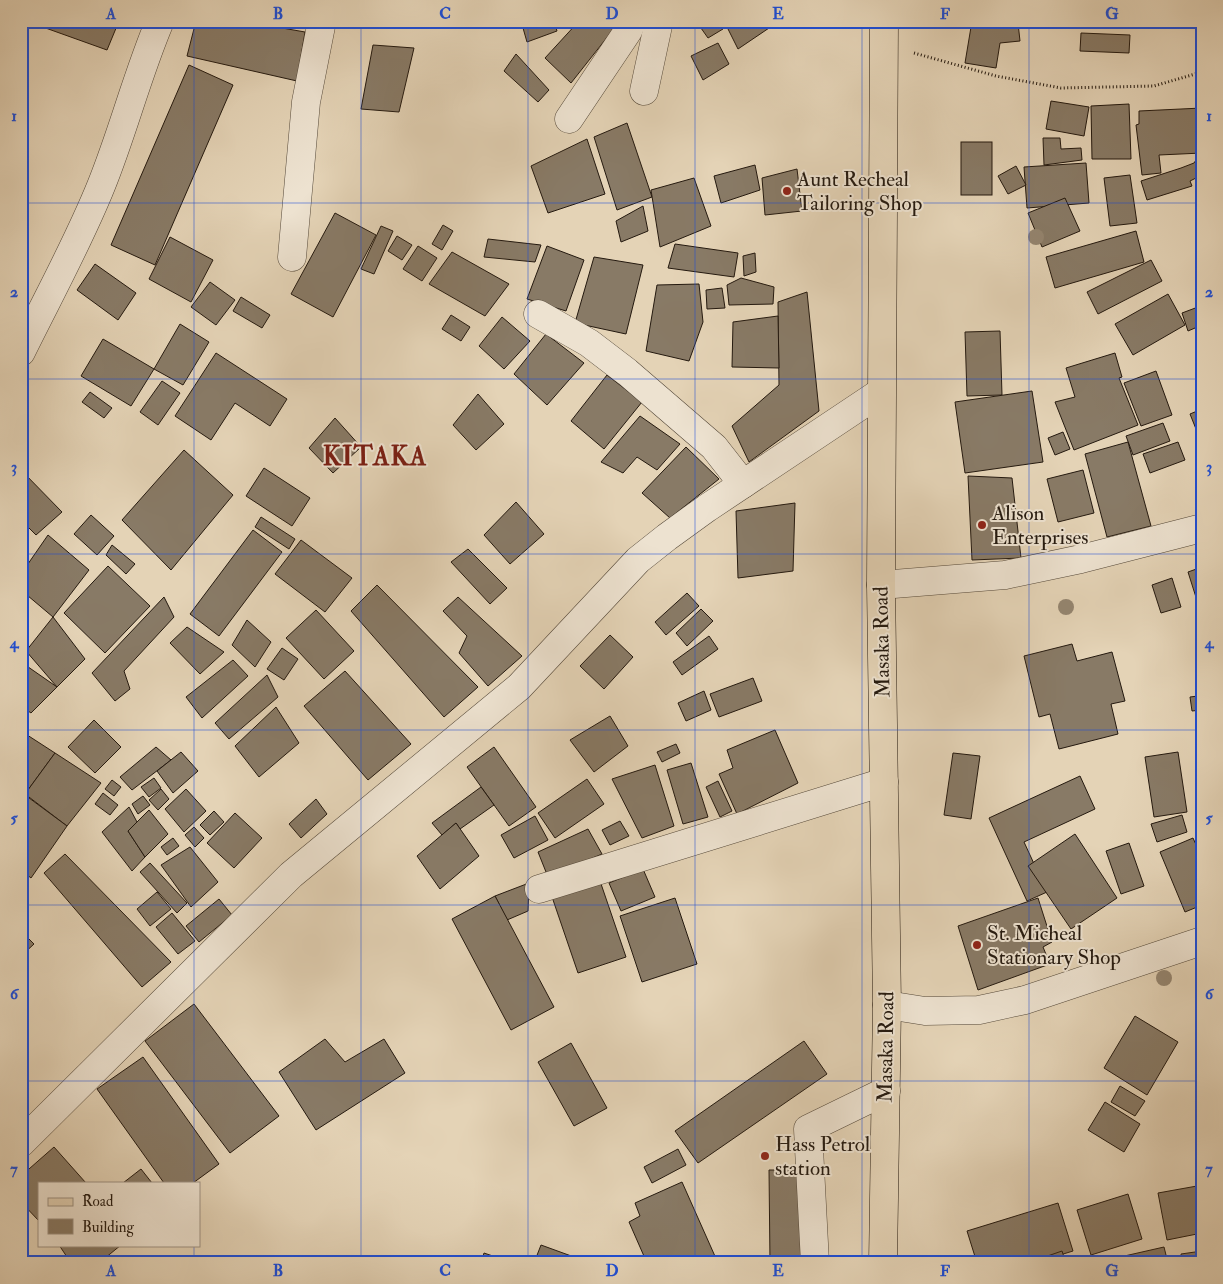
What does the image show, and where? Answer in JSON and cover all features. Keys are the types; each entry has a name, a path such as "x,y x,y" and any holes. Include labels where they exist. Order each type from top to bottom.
{"main road":[{"name":"Masaka Road","path":"883,1263 887,1005 881,584 884,32"}],"street":[{"path":"21,352 68,260 101,186 145,58 160,21"},
{"path":"292,257 306,102 322,21"},
{"path":"569,119 628,31 632,21"},
{"path":"644,91 659,21"},
{"path":"538,314 589,343 627,372 714,447 743,484"},
{"path":"21,1143 291,875 519,688 638,560 667,537 743,484 881,392"},
{"path":"881,584 1005,575 1081,559 1202,528"},
{"path":"540,889 884,782"},
{"path":"887,1005 925,1011 979,1010 1025,1000 1202,941"},
{"path":"815,1263 808,1129 886,1092"}],"path":[{"path":"884,32 930,58 996,76 1061,88 1154,86 1202,72"}],"building":[{"path":"26,21 119,21 107,50"},
{"path":"196,21 242,21 305,32 297,81 187,56"},
{"path":"521,21 554,21 557,31 527,42"},
{"path":"579,21 620,21 571,83 545,58"},
{"path":"696,21 718,21 723,29 708,38"},
{"path":"724,21 769,21 772,26 738,49"},
{"path":"972,21 989,21 1003,25 1018,23 1020,41 1000,43 996,68 965,63"},
{"path":"1030,21 1122,21 1059,23"},
{"path":"1081,33 1130,35 1129,53 1080,51"},
{"path":"718,43 729,64 703,80 691,56"},
{"path":"373,45 414,48 399,112 361,109"},
{"path":"516,54 549,90 538,102 504,71"},
{"path":"189,65 233,85 155,265 111,245"},
{"path":"1051,101 1089,107 1084,136 1046,129"},
{"path":"1129,104 1131,159 1092,159 1091,106"},
{"path":"1202,108 1202,153 1159,155 1161,173 1142,175 1136,125 1139,124 1139,111"},
{"path":"627,123 652,197 617,210 594,137"},
{"path":"1043,138 1060,138 1061,149 1081,148 1082,160 1044,165"},
{"path":"587,139 605,194 548,213 531,166"},
{"path":"961,142 992,142 992,195 961,195"},
{"path":"1202,159 1202,186 1199,186 1198,177 1190,181 1192,186 1147,200 1141,181"},
{"path":"1086,163 1089,203 1027,208 1024,167"},
{"path":"755,165 760,190 721,203 714,176"},
{"path":"1016,166 1026,185 1008,194 998,176"},
{"path":"797,169 802,211 765,215 762,178"},
{"path":"1130,175 1137,223 1110,226 1104,178"},
{"path":"694,178 711,226 660,247 651,190"},
{"path":"1065,198 1080,231 1042,247 1028,213"},
{"path":"643,206 648,231 621,242 616,221"},
{"path":"335,213 376,235 333,317 291,294"},
{"path":"443,225 453,231 442,250 432,244"},
{"path":"381,226 393,231 374,274 361,269"},
{"path":"1136,231 1144,262 1055,288 1046,257"},
{"path":"397,236 412,245 402,260 388,251"},
{"path":"170,237 213,260 191,302 149,279"},
{"path":"488,239 541,245 535,262 484,257"},
{"path":"675,244 738,253 734,277 668,268"},
{"path":"418,246 437,258 422,281 403,269"},
{"path":"547,246 584,260 566,311 527,299"},
{"path":"452,252 509,284 485,316 429,284"},
{"path":"755,253 756,272 744,276 743,256"},
{"path":"21,254 27,256 21,270"},
{"path":"594,257 643,265 626,334 575,323"},
{"path":"1151,260 1162,281 1098,314 1087,292"},
{"path":"95,264 136,293 118,320 77,290"},
{"path":"741,278 774,287 773,304 729,305 727,285"},
{"path":"210,282 235,300 216,325 191,307"},
{"path":"699,284 703,322 689,361 646,351 657,285"},
{"path":"722,288 725,308 707,309 706,290"},
{"path":"807,292 819,411 749,462 732,426 779,385 778,302"},
{"path":"1168,294 1185,325 1133,355 1115,324"},
{"path":"241,297 270,315 262,328 233,311"},
{"path":"1198,307 1202,316 1202,325 1188,331 1182,313"},
{"path":"451,315 470,327 461,341 442,329"},
{"path":"778,316 779,368 732,367 733,322"},
{"path":"502,317 530,341 504,369 479,346"},
{"path":"180,324 209,342 183,385 154,369"},
{"path":"1000,331 1002,395 967,396 965,332"},
{"path":"546,334 584,363 547,405 514,374"},
{"path":"103,339 154,369 131,406 81,376"},
{"path":"216,353 287,399 270,426 235,403 211,440 175,416"},
{"path":"1115,353 1122,377 1119,378 1138,425 1074,450 1055,402 1075,397 1066,368"},
{"path":"1156,371 1172,415 1141,426 1124,383"},
{"path":"607,375 642,402 604,449 571,421"},
{"path":"162,381 180,393 158,425 140,412"},
{"path":"1032,391 1043,462 965,473 955,402"},
{"path":"90,392 112,408 104,418 82,402"},
{"path":"478,394 504,424 476,450 453,425"},
{"path":"1202,409 1202,444 1190,414"},
{"path":"640,416 680,444 657,470 637,457 623,473 601,462"},
{"path":"335,418 361,447 333,473 309,448"},
{"path":"1163,423 1170,441 1133,455 1126,436"},
{"path":"1063,432 1070,449 1055,455 1048,438"},
{"path":"1128,442 1151,526 1107,537 1085,454"},
{"path":"1178,442 1185,460 1150,473 1143,454"},
{"path":"686,447 719,479 670,518 642,493"},
{"path":"184,450 233,495 171,570 122,520"},
{"path":"264,468 310,498 292,526 246,496"},
{"path":"21,470 62,512 36,535 21,520"},
{"path":"1083,470 1094,513 1058,522 1047,479"},
{"path":"968,476 1012,478 1021,558 972,560"},
{"path":"516,502 544,534 510,564 484,535"},
{"path":"795,503 793,571 738,578 736,511"},
{"path":"91,515 114,536 97,555 74,534"},
{"path":"261,517 295,539 289,549 255,527"},
{"path":"253,530 282,552 219,636 190,614"},
{"path":"48,535 89,570 53,617 21,590 21,574"},
{"path":"301,540 352,578 325,612 275,574"},
{"path":"112,545 135,564 126,574 106,555"},
{"path":"468,549 507,588 490,604 451,562"},
{"path":"108,566 150,606 105,653 64,613"},
{"path":"1202,567 1202,609 1200,610 1188,572"},
{"path":"1172,578 1181,607 1161,613 1152,585"},
{"path":"377,585 478,687 444,717 351,611"},
{"path":"687,593 699,606 666,635 655,622"},
{"path":"164,597 174,617 124,671 130,689 115,701 92,673"},
{"path":"458,597 522,656 488,686 459,653 467,636 443,611"},
{"path":"701,609 713,621 687,646 676,633"},
{"path":"316,610 354,651 324,679 286,638"},
{"path":"53,617 85,659 57,687 26,651"},
{"path":"247,620 271,642 255,667 232,645"},
{"path":"187,627 224,652 200,674 170,643"},
{"path":"610,635 633,657 604,689 580,666"},
{"path":"709,636 718,649 682,675 673,662"},
{"path":"1072,644 1077,661 1112,652 1125,701 1111,704 1118,734 1059,749 1050,714 1039,717 1024,656"},
{"path":"282,648 298,659 284,680 267,669"},
{"path":"233,660 248,676 202,718 186,697"},
{"path":"21,662 57,687 31,713 21,706"},
{"path":"345,671 411,744 368,780 304,706"},
{"path":"267,675 278,697 229,739 215,723"},
{"path":"753,678 762,701 719,717 710,694"},
{"path":"704,691 711,710 686,721 678,703"},
{"path":"1198,696 1201,710 1192,711 1190,697"},
{"path":"276,707 299,743 259,777 235,746"},
{"path":"610,716 628,746 594,772 570,740"},
{"path":"94,720 121,747 95,773 68,747"},
{"path":"775,730 798,783 737,814 719,774 733,768 727,750"},
{"path":"21,731 55,753 25,794 21,791"},
{"path":"676,744 680,753 662,762 657,752"},
{"path":"156,747 171,760 132,790 120,777"},
{"path":"494,747 536,807 509,826 467,767"},
{"path":"181,752 198,771 173,793 157,771"},
{"path":"1178,752 1187,812 1154,817 1145,757"},
{"path":"55,753 101,783 67,826 25,794"},
{"path":"953,753 980,756 971,819 944,815"},
{"path":"691,763 708,817 683,824 667,770"},
{"path":"655,765 674,826 642,838 612,779"},
{"path":"1080,776 1095,809 1024,842 1047,892 1027,901 989,818"},
{"path":"154,778 161,788 149,797 141,787"},
{"path":"587,779 604,804 555,838 538,813"},
{"path":"112,780 121,787 114,796 105,789"},
{"path":"718,781 732,811 720,817 706,787"},
{"path":"481,787 494,805 460,829 456,823 442,835 432,823"},
{"path":"161,789 169,799 158,810 149,800"},
{"path":"186,789 206,811 184,832 165,809"},
{"path":"21,792 67,826 31,878 21,870"},
{"path":"103,793 118,805 110,815 95,804"},
{"path":"143,796 150,805 138,814 132,804"},
{"path":"316,799 327,814 301,838 289,824"},
{"path":"129,807 137,822 128,831 145,857 132,871 102,832"},
{"path":"149,810 168,834 145,857 128,831"},
{"path":"214,811 224,822 210,835 200,825"},
{"path":"235,813 262,838 234,868 207,843"},
{"path":"1182,815 1187,832 1157,842 1151,824"},
{"path":"535,816 548,840 514,858 501,835"},
{"path":"620,821 629,836 610,845 602,830"},
{"path":"456,823 479,856 440,889 417,856"},
{"path":"194,827 204,838 195,847 185,835"},
{"path":"588,829 602,854 548,877 538,852"},
{"path":"1075,834 1117,898 1071,929 1028,866"},
{"path":"173,838 179,846 167,855 161,847"},
{"path":"1193,838 1202,858 1202,905 1185,912 1160,852"},
{"path":"1129,843 1144,886 1121,894 1106,851"},
{"path":"190,847 218,882 191,907 161,865"},
{"path":"65,854 171,962 142,987 44,873"},
{"path":"150,863 187,903 177,913 140,872"},
{"path":"643,869 655,897 621,911 609,883"},
{"path":"21,877 28,882 21,892"},
{"path":"599,878 626,957 578,973 551,894"},
{"path":"529,883 528,911 507,920 495,896"},
{"path":"157,892 171,909 150,926 137,909"},
{"path":"495,896 554,1007 511,1030 452,919"},
{"path":"675,898 697,964 642,982 620,916"},
{"path":"1038,898 1052,942 1043,947 1050,964 978,990 958,926"},
{"path":"219,899 232,915 199,942 186,926"},
{"path":"172,913 195,941 178,954 156,927"},
{"path":"21,931 34,944 21,956"},
{"path":"194,1004 279,1116 230,1153 145,1041"},
{"path":"1135,1016 1178,1042 1147,1095 1104,1068"},
{"path":"325,1039 345,1062 384,1039 405,1073 316,1130 279,1072"},
{"path":"804,1041 827,1074 698,1163 675,1131"},
{"path":"571,1043 607,1108 574,1126 538,1062"},
{"path":"143,1057 219,1164 194,1182 163,1182 97,1089"},
{"path":"1120,1086 1145,1101 1135,1116 1111,1102"},
{"path":"1105,1102 1140,1124 1124,1152 1088,1130"},
{"path":"54,1147 85,1182 38,1182 38,1220 21,1202 21,1176"},
{"path":"678,1149 686,1165 652,1183 644,1167"},
{"path":"141,1169 151,1182 124,1182"},
{"path":"769,1170 805,1170 806,1263 770,1263"},
{"path":"682,1182 718,1263 647,1263 629,1222 640,1216 635,1203"},
{"path":"1197,1186 1202,1208 1202,1233 1167,1240 1158,1193"},
{"path":"1128,1194 1142,1239 1091,1255 1077,1210"},
{"path":"1058,1203 1073,1251 1034,1263 977,1263 967,1231"},
{"path":"541,1245 574,1257 572,1263 534,1263"},
{"path":"60,1246 120,1246 99,1263 71,1263"},
{"path":"1164,1247 1168,1263 1122,1263 1120,1257"},
{"path":"1062,1251 1066,1263 1037,1263 1036,1260"},
{"path":"1202,1251 1202,1263 1182,1263 1181,1254"},
{"path":"484,1253 513,1263 481,1263"},
{"path":"1106,1257 1108,1263 1093,1263 1093,1262"}],"place":[{"name":"Aunt Recheal Tailoring Shop","path":"787,191"},
{"name":"Alison Enterprises","path":"982,525"},
{"name":"St. Micheal Stationary Shop","path":"977,945"},
{"name":"Hass Petrol station","path":"765,1156"}],"district":[{"name":"KITAKA","path":"375,457"}]}
